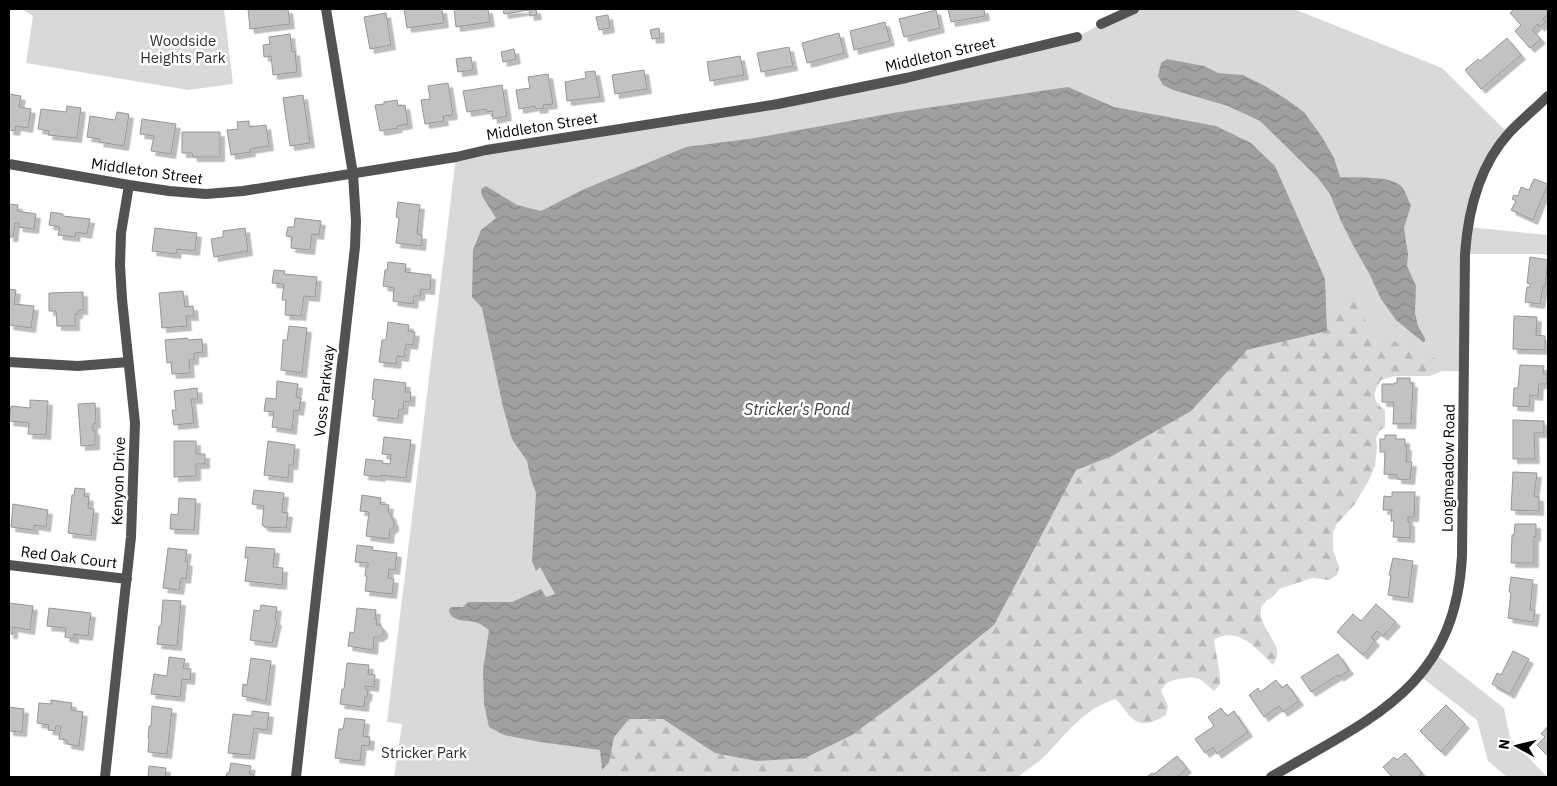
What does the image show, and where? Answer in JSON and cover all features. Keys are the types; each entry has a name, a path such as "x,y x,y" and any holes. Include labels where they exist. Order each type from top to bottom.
{"street":[{"name":"Voss Parkway","path":"296,777 355,247 356,220 353,174 326,9"},
{"path":"1101,24 1134,9"},
{"name":"Middleton Street","path":"9,164 169,191 206,194 243,191 778,104 906,78 1077,37"},
{"name":"Longmeadow Road","path":"1271,777 1356,727 1399,698 1429,664 1446,635 1458,598 1461,579 1465,254 1467,227 1471,206 1481,178 1495,152 1509,134 1548,96"},
{"name":"Kenyon Drive","path":"105,777 131,537 135,423 120,265 121,232 129,185"},
{"path":"9,362 78,366 128,362"},
{"name":"Red Oak Court","path":"9,564 127,579"}],"green space":[{"name":"Woodside Heights Park","path":"22,9 224,9 233,84 188,90 26,63 33,16"},
{"name":"Stricker's Pond","path":"1134,9 1294,9 1442,68 1509,134 1495,152 1467,227 1548,235 1548,255 1465,254 1464,371 1363,372 1192,598 1019,777 394,777 402,724 387,722 456,157 778,104 1077,37 1112,18"},
{"path":"1356,299 1367,323 1380,337 1440,360 1443,363 1442,371 1430,376 1394,376 1381,380 1378,385 1375,400 1385,410 1385,427 1379,431 1376,439 1375,466 1368,482 1354,505 1336,525 1333,533 1333,550 1339,567 1337,575 1329,580 1312,578 1279,589 1261,607 1264,625 1277,648 1277,657 1273,665 1254,646 1246,641 1231,635 1223,636 1214,640 1220,684 1214,691 1200,679 1191,677 1166,683 1161,691 1168,706 1166,715 1146,723 1137,722 1133,719 1115,699 1104,703 1070,729 1044,757 1016,777 603,777 602,770 609,762 614,737 629,719 663,719 715,753 994,625 1076,470 1112,456 1191,411 1247,350 1326,331 1339,306 1346,300"},
{"path":"1435,654 1504,708 1510,738 1547,777 1507,777 1488,761 1477,720 1420,676"}],"water":[{"path":"1167,59 1204,66 1218,73 1243,75 1265,86 1304,112 1334,158 1340,177 1382,179 1397,183 1402,187 1411,205 1404,228 1408,254 1407,266 1416,286 1415,313 1418,326 1425,341 1423,342 1396,320 1381,299 1340,219 1330,194 1317,177 1260,121 1228,106 1173,90 1163,85 1158,76 1161,63"},
{"name":"Stricker's Pond","path":"1068,87 1114,107 1216,126 1251,143 1275,166 1325,279 1327,331 1247,350 1191,411 1112,456 1076,470 994,625 924,682 852,735 805,758 757,761 715,753 663,719 629,719 614,737 609,762 602,770 600,750 504,735 489,727 484,704 483,670 489,630 477,623 455,618 449,609 452,607 463,607 468,602 512,602 541,589 546,597 555,594 540,567 536,571 532,561 536,493 527,461 512,439 503,407 482,308 472,297 473,250 481,230 496,218 482,196 481,189 486,186 517,205 541,211 582,190 686,147 755,138 893,113"}],"building":[{"path":"248,9 288,9 290,24 250,29"},
{"path":"404,9 442,9 444,23 407,28"},
{"path":"454,9 488,9 490,22 456,27"},
{"path":"503,9 536,9 537,15 530,16 529,10 504,14"},
{"path":"948,9 984,9 985,16 951,22"},
{"path":"1514,9 1548,9 1548,14 1543,19 1546,22 1540,27 1538,24 1532,30 1541,39 1530,48 1515,31 1521,25 1510,13"},
{"path":"936,10 940,28 904,37 899,19"},
{"path":"386,13 391,45 370,49 364,17"},
{"path":"608,15 610,28 599,30 596,17"},
{"path":"885,22 890,41 854,50 850,31"},
{"path":"659,28 660,38 652,39 650,30"},
{"path":"839,33 844,53 807,63 802,43"},
{"path":"290,34 292,52 295,51 297,72 273,75 271,56 264,57 263,45 270,44 269,37"},
{"path":"1507,38 1521,55 1481,89 1465,70 1478,59 1480,61"},
{"path":"789,47 793,66 761,72 757,53"},
{"path":"514,49 516,59 503,62 501,52"},
{"path":"740,56 744,75 710,81 707,62"},
{"path":"471,57 473,70 458,72 456,59"},
{"path":"644,70 647,89 615,94 612,75"},
{"path":"595,71 600,97 567,101 565,82 586,78 585,72"},
{"path":"548,74 553,104 543,105 544,108 536,109 535,106 519,109 516,90 530,88 528,77"},
{"path":"448,83 453,115 443,116 444,121 425,124 421,100 430,99 428,86"},
{"path":"502,85 507,116 493,119 492,111 487,112 486,109 467,112 463,91"},
{"path":"9,94 21,96 19,107 31,109 28,128 16,126 15,131 9,130"},
{"path":"303,95 310,143 290,146 283,98"},
{"path":"397,100 398,106 405,105 408,124 380,131 375,105"},
{"path":"67,106 81,108 77,138 48,135 49,131 38,129 41,109 66,112"},
{"path":"117,112 129,114 124,146 99,142 100,139 87,137 90,116 115,120"},
{"path":"142,119 176,124 171,154 151,151 154,136 140,134"},
{"path":"249,121 249,127 266,125 269,146 250,149 251,152 231,155 227,130 238,129 237,122"},
{"path":"182,132 220,132 220,157 193,157 192,153 182,153"},
{"path":"1534,179 1548,184 1533,220 1511,210 1516,201 1512,199 1514,195 1518,196 1521,187 1529,190"},
{"path":"398,202 420,205 417,234 422,235 421,246 396,243 399,218 396,217"},
{"path":"9,204 18,205 17,211 36,214 34,229 18,227 19,223 15,223 13,237 9,237"},
{"path":"51,212 63,214 63,216 90,219 87,234 76,232 75,237 58,235 60,227 49,225"},
{"path":"295,218 321,221 319,235 312,234 310,250 291,248 292,237 286,236 288,227 294,227"},
{"path":"155,228 197,233 195,251 177,249 176,254 152,251"},
{"path":"245,228 248,251 214,257 211,239 223,237 223,231"},
{"path":"1530,257 1548,260 1545,286 1543,286 1540,304 1525,302 1527,287 1530,287 1530,284 1527,283"},
{"path":"388,262 406,264 405,272 431,275 430,290 421,289 420,296 414,296 413,304 393,301 394,288 383,286"},
{"path":"274,270 285,271 284,274 317,277 315,297 304,296 301,316 285,315 286,300 282,300 284,284 272,283"},
{"path":"9,289 16,290 14,304 34,306 31,328 9,325"},
{"path":"183,291 185,307 193,306 194,316 186,316 187,326 162,328 159,293"},
{"path":"83,292 83,310 78,310 78,314 75,314 75,326 57,326 56,311 49,311 49,293"},
{"path":"1514,316 1537,317 1536,335 1545,336 1545,350 1513,349"},
{"path":"388,322 409,325 408,331 415,332 413,345 406,344 404,357 397,356 396,364 379,362 382,340 386,340"},
{"path":"289,326 307,328 302,373 281,370 283,340 287,340"},
{"path":"187,338 188,340 202,339 203,352 194,353 194,360 189,360 190,373 172,374 171,362 167,363 165,340"},
{"path":"1520,365 1544,366 1543,374 1547,374 1547,384 1539,384 1538,396 1530,395 1529,407 1513,406 1514,388 1518,388"},
{"path":"1397,378 1410,378 1410,383 1413,383 1411,424 1393,424 1394,402 1382,402 1382,384 1397,383"},
{"path":"374,379 406,383 405,392 411,392 410,402 404,401 403,410 399,410 398,419 373,416 375,400 372,399"},
{"path":"277,381 298,384 296,397 301,398 299,411 294,410 292,430 272,427 274,412 264,411 266,398 276,399"},
{"path":"197,388 198,399 191,399 194,423 174,425 172,410 176,410 174,391"},
{"path":"30,400 48,401 46,435 28,434 29,423 9,421 11,406 30,408"},
{"path":"95,403 96,423 93,424 93,431 95,430 95,445 81,446 78,404"},
{"path":"1513,420 1544,421 1544,433 1534,433 1535,459 1513,459"},
{"path":"1385,435 1396,435 1396,439 1405,439 1405,446 1407,446 1406,462 1412,462 1410,480 1397,479 1397,475 1384,474 1385,452 1380,452 1380,439 1385,439"},
{"path":"384,437 411,440 406,478 364,475 366,459 383,461 382,463 390,464 391,455 382,454"},
{"path":"174,441 196,441 196,454 205,454 205,464 196,464 196,476 174,477"},
{"path":"268,441 295,445 293,465 289,465 288,478 264,475"},
{"path":"1513,472 1537,473 1534,496 1539,497 1539,511 1511,510"},
{"path":"75,488 85,489 84,496 89,497 88,508 94,509 91,536 68,533 72,495 74,495"},
{"path":"254,490 284,493 282,512 288,513 286,528 264,527 262,525 264,506 252,504"},
{"path":"1392,492 1415,492 1414,517 1408,517 1408,522 1410,522 1410,538 1393,537 1394,521 1391,521 1392,510 1383,510 1384,496 1392,497"},
{"path":"362,495 381,498 380,504 389,505 388,512 392,516 394,527 390,530 389,539 366,536 369,512 360,511"},
{"path":"179,498 196,499 194,530 170,529 171,514 178,515"},
{"path":"13,504 48,510 46,527 34,525 34,530 11,527"},
{"path":"1515,524 1536,524 1534,563 1511,563 1512,535 1514,535"},
{"path":"357,545 373,547 372,550 397,553 395,570 389,569 388,578 394,579 392,594 365,591 367,576 365,576 368,563 355,562"},
{"path":"246,547 275,549 273,567 283,568 282,585 245,581 248,558 245,558"},
{"path":"168,548 187,550 185,561 188,562 186,579 181,578 179,590 163,588"},
{"path":"1393,558 1413,561 1408,598 1388,595 1391,575 1389,575"},
{"path":"1511,577 1533,580 1530,610 1535,610 1533,622 1508,618"},
{"path":"163,600 181,601 177,646 157,644 159,626 161,626"},
{"path":"9,603 33,606 30,630 13,627 13,634 9,634"},
{"path":"1376,604 1396,622 1383,636 1377,631 1371,637 1375,641 1363,655 1337,632 1353,614 1361,621"},
{"path":"261,605 277,607 275,620 277,621 272,643 250,640 254,610 260,611"},
{"path":"49,608 91,613 88,636 74,634 74,639 65,637 66,628 47,626"},
{"path":"357,608 376,610 376,625 380,625 383,629 383,634 379,637 374,637 373,650 348,646 350,632 354,633"},
{"path":"1513,651 1529,659 1510,694 1492,684 1497,673 1501,675"},
{"path":"1338,654 1349,670 1311,692 1301,677"},
{"path":"169,657 185,659 183,668 191,669 190,680 182,679 180,697 151,694 154,674 167,676"},
{"path":"251,658 271,661 266,701 242,696 243,684 247,685"},
{"path":"347,663 369,665 368,674 375,675 374,687 365,686 365,689 368,690 364,707 340,704"},
{"path":"1276,680 1282,688 1287,684 1299,701 1283,712 1279,706 1264,717 1249,695 1258,688 1260,692"},
{"path":"51,700 72,703 71,710 83,712 79,746 67,744 67,740 59,739 61,726 56,726 55,731 48,730 49,725 37,723 39,703 51,704"},
{"path":"1446,705 1465,724 1441,752 1420,731"},
{"path":"152,706 172,709 167,754 148,752"},
{"path":"9,707 24,709 22,732 9,731"},
{"path":"1221,708 1227,716 1234,711 1248,732 1217,754 1213,747 1205,753 1195,739 1214,726 1208,717"},
{"path":"252,711 269,713 267,730 254,728 250,755 228,753 233,714 252,716"},
{"path":"345,718 365,720 363,736 370,737 369,746 362,745 360,761 335,758 339,729 343,729"},
{"path":"1548,726 1548,756 1537,745 1545,737 1541,734"},
{"path":"1405,753 1422,773 1420,777 1392,777 1383,767 1394,757 1397,760"},
{"path":"1177,756 1187,768 1177,777 1147,777 1152,773 1154,774"},
{"path":"231,763 251,766 249,774 254,775 254,777 226,777"},
{"path":"149,766 166,768 165,777 148,777"}],"park label":[{"name":"Stricker Park","path":"424,752"}]}
